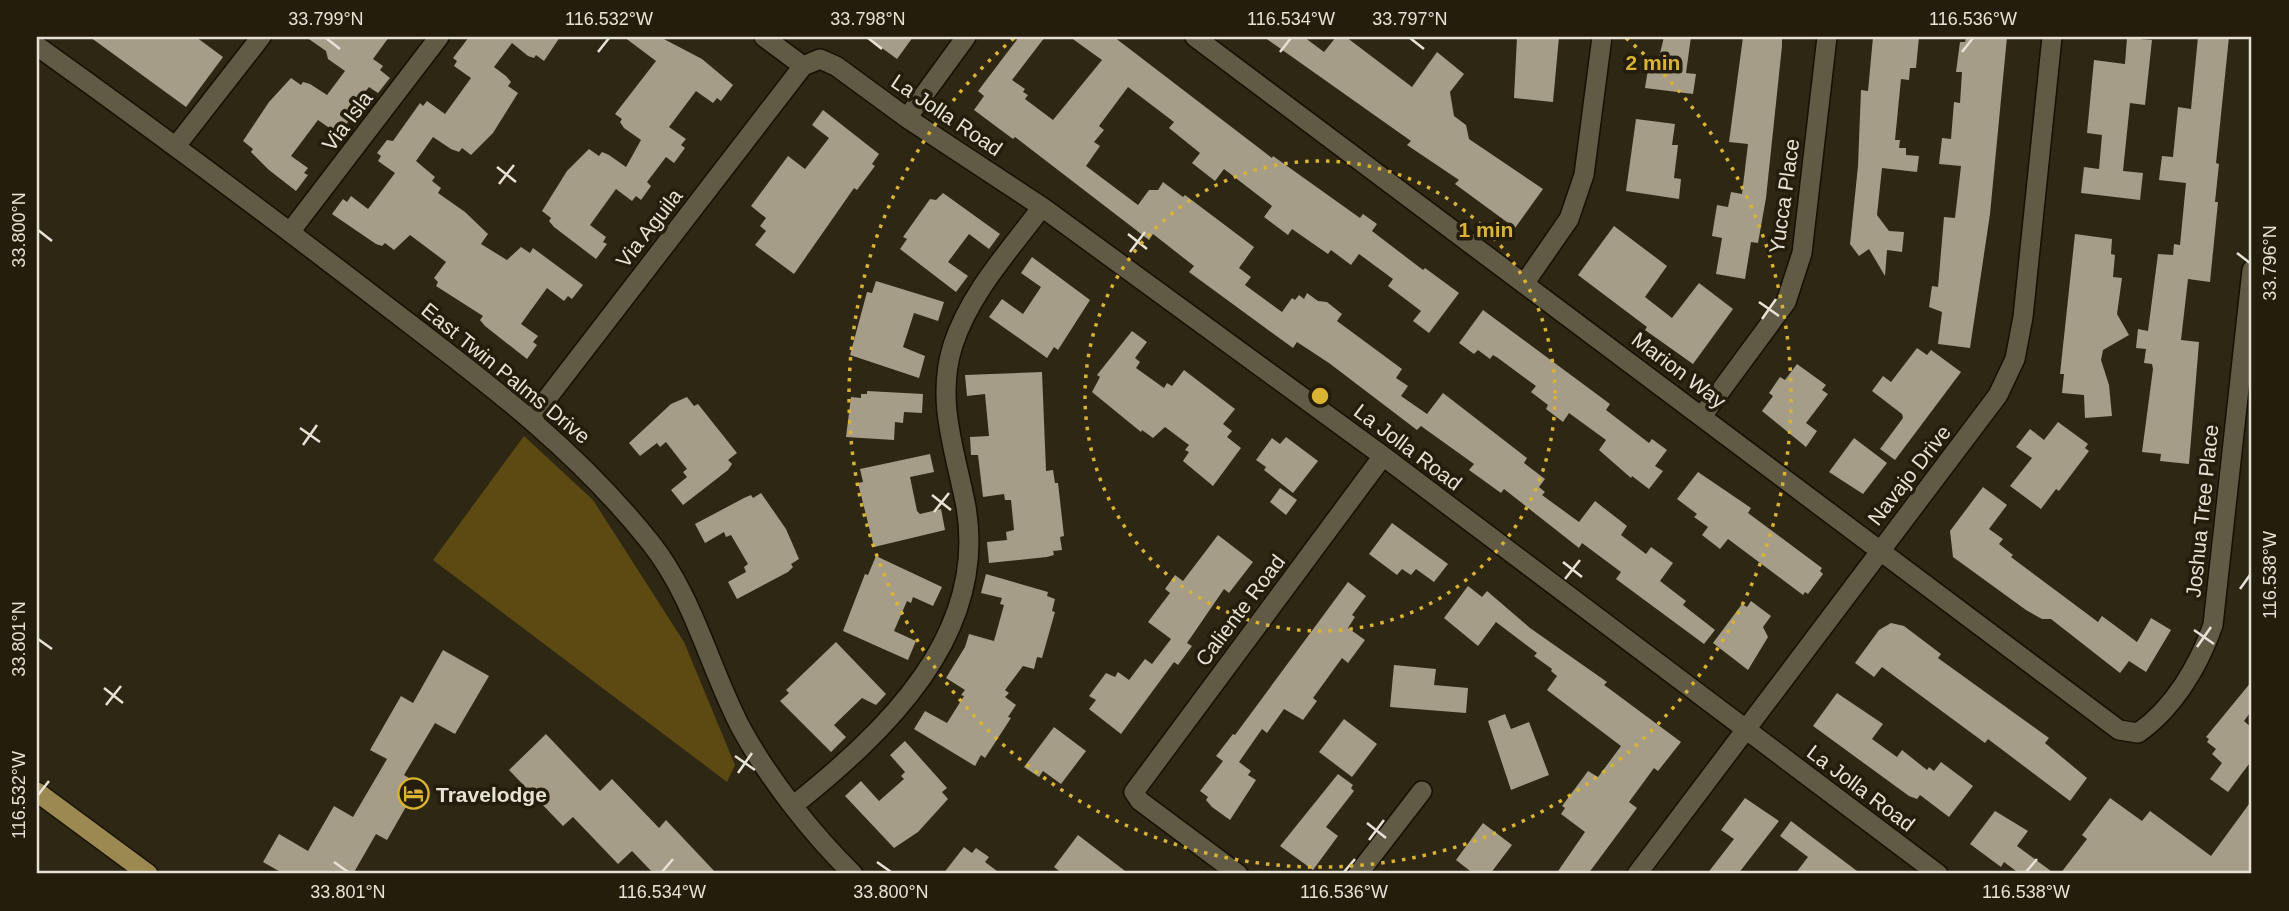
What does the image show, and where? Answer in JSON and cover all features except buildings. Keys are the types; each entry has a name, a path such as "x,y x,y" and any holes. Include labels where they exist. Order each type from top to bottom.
{"main road":[{"path":"37,792 148,874"}],"street":[{"path":"176,146 261,37"},
{"name":"Via Isla","path":"290,232 439,37"},
{"path":"764,37 803,66"},
{"path":"907,118 966,37"},
{"name":"Marion Way","path":"1195,37 2119,730 2138,733"},
{"path":"1524,284 1569,219 1584,175 1602,37"},
{"name":"Yucca Place","path":"1702,416 1786,302 1802,253 1827,37"},
{"name":"Navajo Drive","path":"1637,874 1991,405 2015,359 2023,317 2052,37"},
{"name":"East Twin Palms Drive","path":"37,46 176,146 532,418 597,479 653,545 690,608 742,729 820,840 853,874"},
{"name":"La Jolla Road","path":"803,66 820,59 836,66 907,118 1042,207 1383,456 1938,874"},
{"name":"Via Aguila","path":"532,418 803,66"},
{"path":"794,805 848,761 890,719 922,678 947,636 964,590 969,552 966,510 947,423 945,387 952,346 971,302 1042,207"},
{"name":"Joshua Tree Place","path":"2138,733 2154,721 2189,676 2203,652 2213,625 2252,270"},
{"name":"Caliente Road","path":"1238,874 1140,801 1134,792 1383,456"},
{"path":"1358,874 1422,791"}],"shaded area":[{"path":"524,436 593,500 684,642 735,765 727,782 433,560"}],"place":[{"name":"Travelodge","path":"413,794"}]}
